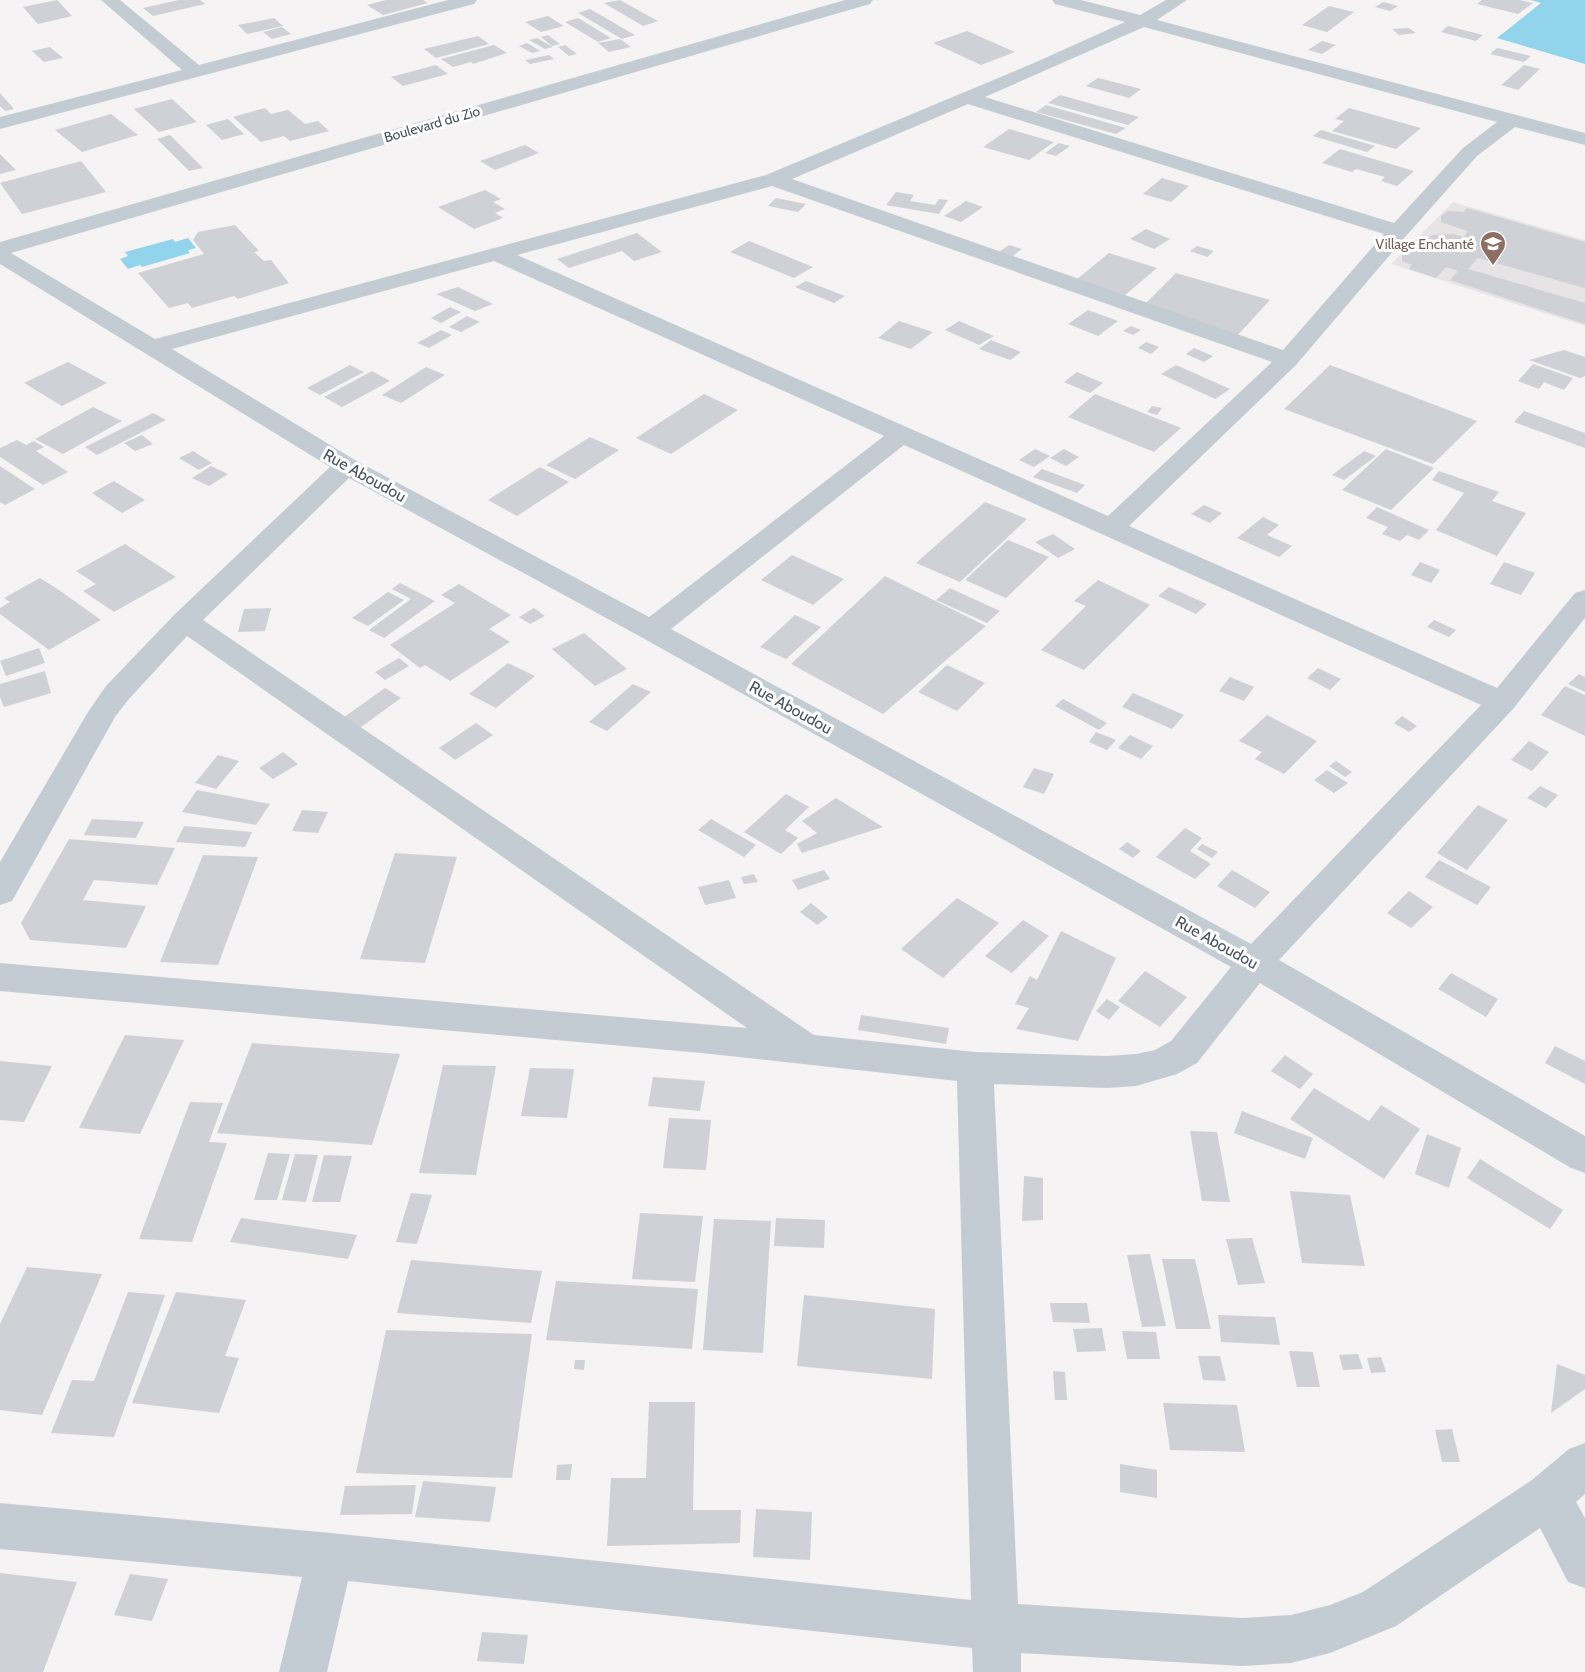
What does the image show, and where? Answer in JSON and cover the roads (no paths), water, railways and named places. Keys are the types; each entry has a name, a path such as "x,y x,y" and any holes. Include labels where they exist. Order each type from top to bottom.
{"street":[{"path":"110,0 196,72"},
{"path":"0,123 468,0"},
{"name":"Boulevard du Zio","path":"0,249 864,0"},
{"path":"1061,0 1585,139"},
{"path":"150,348 498,255 772,178 967,98 1141,22 1178,0"},
{"path":"967,98 1398,231"},
{"path":"1112,527 1288,360 1398,231 1470,152 1513,119"},
{"path":"772,178 1288,360"},
{"name":"Rue Aboudou","path":"0,255 346,466 651,630 1255,963 1585,1156"},
{"path":"498,255 900,436 1112,527 1502,702"},
{"path":"651,630 900,436"},
{"path":"0,892 117,693 185,621 346,466"},
{"path":"0,977 702,1038 975,1068 1107,1072 1136,1070 1164,1063 1184,1052 1255,963 1502,702 1585,599"},
{"path":"185,621 807,1050"},
{"path":"975,1068 996,1650"},
{"path":"0,1526 331,1556 996,1650 1242,1642 1291,1639 1330,1629 1378,1609 1548,1496 1585,1465"},
{"path":"1548,1496 1585,1565"},
{"path":"303,1672 331,1556"}],"water":[{"path":"1531,0 1585,0 1585,64 1497,38 1541,3"},
{"path":"188,238 196,248 188,250 190,253 128,269 120,259 128,256 125,252 173,239 175,242"}],"place":[{"name":"Village Enchanté","path":"1493,267"}]}
